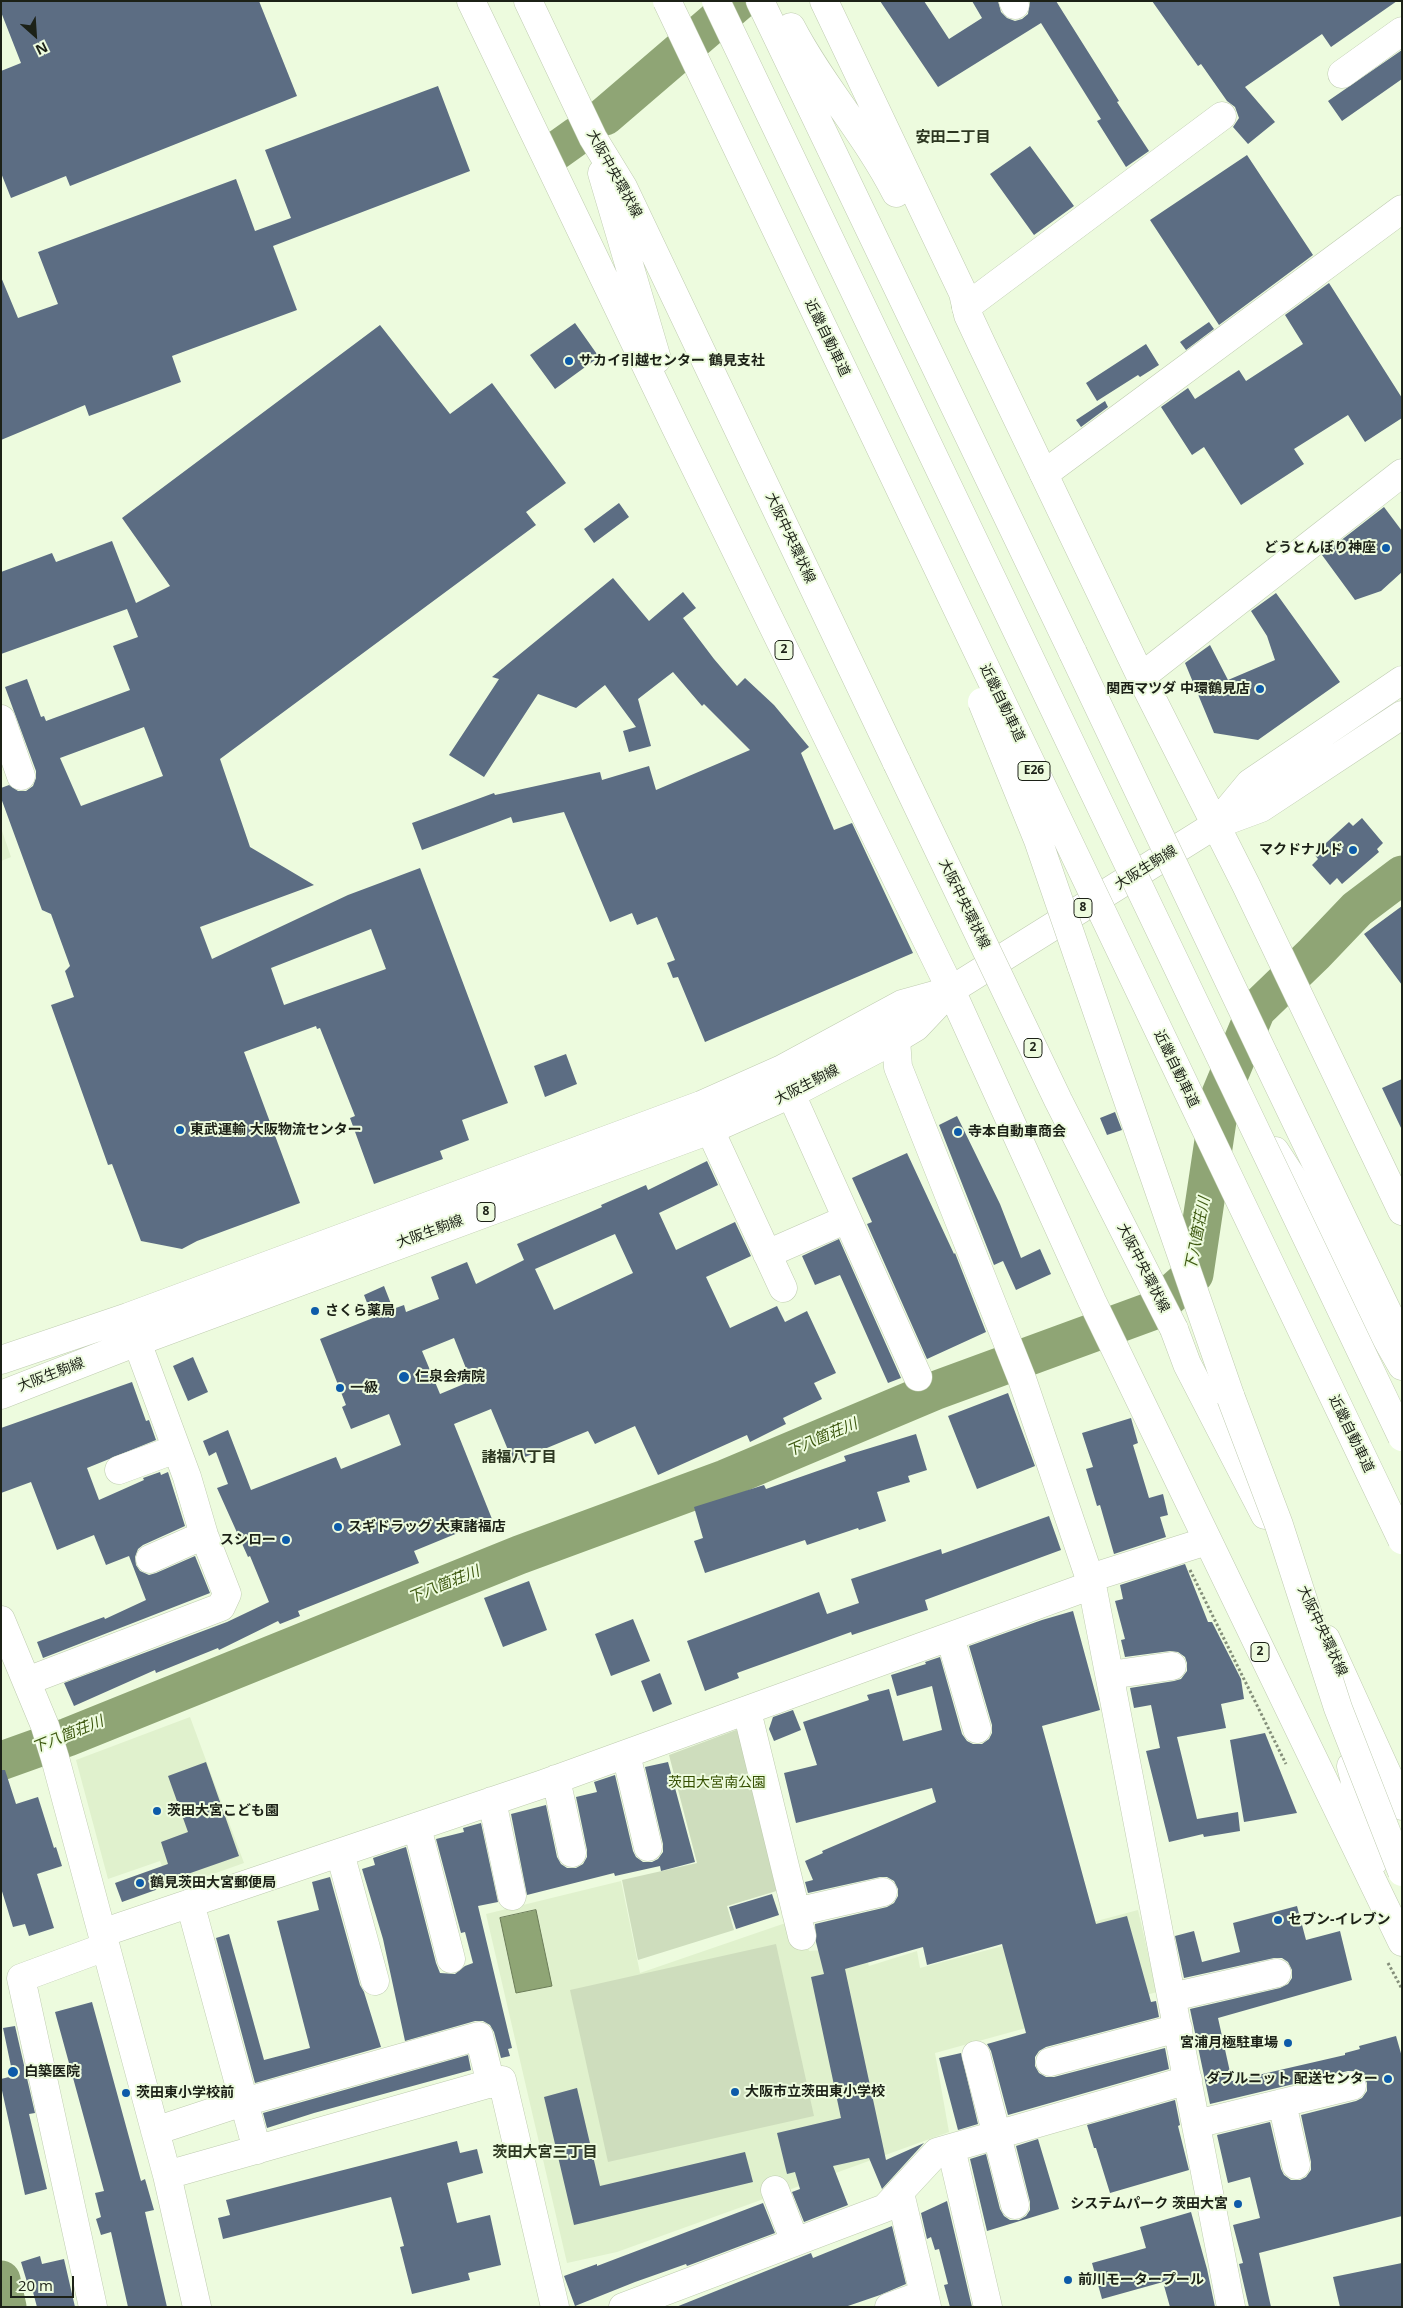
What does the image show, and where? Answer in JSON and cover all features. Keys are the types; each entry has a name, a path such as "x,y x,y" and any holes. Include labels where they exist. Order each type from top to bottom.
{"main road":[{"name":"2","path":"471,1 674,426 951,990 1120,1361 1402,1942"},
{"name":"大阪中央環状線","path":"528,1 593,138 624,187 1058,1100 1174,1329 1187,1364 1312,1609 1402,1806"},
{"name":"近畿自動車道","path":"667,1 1402,1540"},
{"path":"716,1 1402,1437"},
{"path":"760,1 1402,1342"},
{"path":"778,1 820,76 882,166 952,299 966,308"},
{"path":"824,1 963,293 966,308 1044,474 1141,677 1281,958 1402,1211"},
{"path":"1342,74 1402,31"},
{"path":"966,308 1222,116"},
{"path":"593,138 655,352 674,426"},
{"path":"1044,474 1402,209"},
{"path":"791,262 836,382 986,710 1038,840 1228,1389 1279,1525 1338,1708 1402,1872"},
{"path":"1141,677 1402,473"},
{"name":"大阪生駒線","path":"1215,825 1250,783 1402,680"},
{"name":"大阪生駒線","path":"1,1395 137,1342 710,1130 791,1094 896,1039 916,1026 951,990 1215,825 1261,808 1402,715"},
{"path":"1,719 21,776"},
{"name":"大阪生駒線","path":"1,1360 128,1317 701,1105 782,1069 902,1004 951,990"},
{"path":"896,1039 898,1067 1022,1379 1091,1582 1110,1675 1164,1990 1178,2028 1231,2307"},
{"path":"791,1094 918,1377"},
{"path":"1240,1097 1307,1200 1402,1366"},
{"path":"710,1130 783,1288"},
{"path":"767,1254 847,1219"},
{"path":"27,1681 221,1607 227,1594 204,1535 187,1476 137,1342"},
{"path":"119,1470 176,1449"},
{"path":"150,1559 204,1535"},
{"path":"93,2307 21,1978 190,1903 556,1779 950,1637 1091,1582 1207,1541"},
{"path":"1312,1609 1378,1869 1402,1932"},
{"path":"1,1620 45,1726 55,1758 167,2175 197,2307"},
{"path":"950,1637 977,1729"},
{"path":"1110,1675 1172,1666"},
{"path":"746,1711 799,1924 883,1892"},
{"path":"626,1754 648,1847"},
{"path":"556,1779 572,1853"},
{"path":"492,1801 512,1896"},
{"path":"417,1827 451,1959"},
{"path":"340,1853 375,1981"},
{"path":"190,1903 256,2150"},
{"path":"1164,1990 1276,1973"},
{"path":"1050,2062 1178,2028"},
{"path":"155,2131 244,2102 480,2036 491,2084"},
{"path":"976,2055 1015,2205"},
{"path":"167,2175 502,2080 556,2307"},
{"path":"623,2307 885,2208 937,2152 1188,2080"},
{"path":"1196,2124 1352,2086"},
{"path":"1282,2103 1296,2165"},
{"path":"951,2148 988,2307"},
{"path":"775,2190 795,2242"},
{"path":"889,2307 925,2301 900,2193"}],"shaded area":[{"path":"1,828 11,857 1,861"},
{"name":"茨田大宮こども園","path":"190,1717 244,1863 171,1889 160,1861 108,1879 76,1760"},
{"name":"大阪市立茨田東小学校","path":"621,1881 640,1973 803,1917 809,1951 862,1947 869,1966 917,1951 920,1968 1138,1910 1157,1992 935,2053 949,2132 617,2252 567,2263 486,1914"},
{"path":"536,1910 552,1986 516,1993 500,1918"}],"green space":[{"name":"茨田大宮南公園","path":"736,1730 748,1735 783,1889 727,1906 734,1930 638,1960 622,1880 697,1863 669,1755"},
{"path":"776,1944 814,2116 608,2162 570,1990"}],"building":[{"path":"1,1 259,1 297,96 70,186 66,176 11,198 1,173 1,71 21,63 1,12"},
{"path":"880,1 924,1 949,39 982,18 972,1 998,1 1001,12 1007,18 1015,21 1022,19 1028,14 1030,1 1056,1 1149,151 1126,167 1097,121 1101,119 1041,23 938,87"},
{"path":"1152,1 1397,1 1331,47 1322,34 1245,87 1275,122 1248,144 1233,127 1239,118 1235,107 1227,101 1201,64 1198,66"},
{"path":"1402,50 1402,79 1342,121 1328,101"},
{"path":"438,86 470,171 273,246 297,310 172,356 181,382 89,416 85,405 1,440 1,277 18,318 58,304 38,252 236,179 255,231 291,218 265,150"},
{"path":"1030,146 1074,206 1034,235 990,174"},
{"path":"1247,155 1313,255 1219,325 1150,220"},
{"path":"1329,283 1402,398 1402,418 1365,442 1348,415 1294,449 1304,464 1241,505 1204,447 1192,455 1161,407 1188,388 1195,399 1239,370 1246,381 1303,344 1285,315"},
{"path":"1209,322 1214,329 1186,350 1180,342"},
{"path":"575,323 599,357 555,389 530,355"},
{"path":"380,325 450,414 492,383 566,483 526,512 536,525 220,759 250,847 314,885 200,927 212,959 348,895 420,868 508,1103 462,1120 469,1140 440,1151 443,1159 374,1184 350,1118 355,1116 320,1028 317,1029 316,1026 244,1052 300,1203 197,1241 182,1249 141,1241 112,1164 108,1165 51,1005 74,997 65,971 70,966 51,914 42,910 1,798 1,788 9,785 18,791 26,791 33,786 36,778 36,771 5,687 27,679 41,717 44,716 46,721 130,690 113,646 138,637 127,609 1,654 1,572 52,553 56,562 112,541 136,603 170,586 122,518","holes":["144,727 163,776 81,806 60,758","371,929 386,969 284,1005 271,968"]},
{"path":"1146,344 1159,365 1140,377 1138,375 1097,401 1086,383"},
{"path":"1105,401 1108,407 1081,427 1076,420"},
{"path":"619,503 629,517 594,543 584,529"},
{"path":"1384,507 1402,531 1402,572 1381,591 1355,600 1322,555"},
{"path":"613,578 649,621 683,592 696,608 683,618 714,659 737,686 745,678 774,705 809,747 801,753 834,830 852,823 913,953 705,1042 678,977 673,978 667,963 675,960 657,917 637,925 632,913 610,922 564,812 513,823 511,817 422,850 412,823 494,793 495,795 600,772 602,780 649,766 656,790 750,750 704,704 702,706 673,672 638,699 651,746 629,752 623,731 636,727 605,685 576,708 538,694 484,777 449,755 499,679 492,677"},
{"path":"1276,593 1340,682 1258,740 1214,733 1185,663 1210,645 1228,680 1275,660 1267,636 1251,611"},
{"path":"1362,818 1383,843 1377,849 1379,852 1342,884 1337,878 1330,885 1312,865 1318,859 1314,854 1349,822 1353,826"},
{"path":"1402,906 1402,985 1364,934"},
{"path":"566,1054 577,1084 545,1097 534,1066"},
{"path":"1402,1079 1402,1130 1382,1088"},
{"path":"1115,1112 1122,1130 1107,1135 1100,1118"},
{"path":"957,1116 1000,1204 1021,1258 1040,1249 1051,1274 1016,1290 1003,1261 994,1265 939,1125"},
{"path":"907,1153 955,1253 986,1332 927,1359 867,1224 872,1222 852,1178"},
{"path":"707,1161 718,1185 659,1213 676,1250 735,1222 751,1256 706,1277 730,1328 777,1306 785,1322 807,1311 836,1373 814,1383 822,1399 783,1418 786,1424 750,1442 747,1435 658,1475 635,1426 595,1444 588,1431 513,1462 491,1409 454,1424 492,1519 414,1551 419,1563 298,1611 300,1616 280,1624 278,1621 219,1650 218,1648 156,1673 155,1670 74,1706 64,1683 227,1622 269,1602 250,1556 248,1557 217,1488 228,1484 216,1452 209,1456 203,1441 228,1430 251,1490 336,1457 341,1469 401,1445 389,1414 351,1429 342,1407 346,1405 320,1339 373,1318 364,1295 384,1286 393,1309 404,1305 406,1312 439,1299 431,1277 467,1262 476,1284 524,1260 517,1244 602,1207 601,1205 646,1185 648,1190","holes":["615,1234 633,1273 554,1310 535,1269","454,1338 471,1381 440,1394 422,1351"]},
{"path":"839,1239 901,1378 888,1383 840,1275 815,1285 802,1256"},
{"path":"193,1357 208,1392 188,1401 173,1366"},
{"path":"132,1382 146,1421 149,1420 156,1440 87,1468 99,1500 144,1480 143,1478 160,1472 161,1475 168,1472 185,1526 143,1545 138,1549 135,1557 136,1565 140,1571 149,1575 195,1556 210,1593 43,1658 37,1642 104,1617 105,1619 146,1600 129,1556 106,1565 94,1535 57,1550 31,1482 1,1493 1,1428"},
{"path":"1008,1393 1035,1466 977,1489 948,1416"},
{"path":"1131,1418 1138,1443 1133,1445 1149,1498 1163,1494 1168,1515 1160,1517 1166,1537 1114,1554 1100,1505 1097,1506 1086,1469 1093,1467 1082,1433"},
{"path":"916,1434 927,1470 908,1476 910,1482 877,1492 886,1521 807,1545 805,1540 705,1573 694,1541 703,1538 694,1507 764,1485 766,1489 846,1461 844,1456"},
{"path":"1049,1516 1061,1550 925,1600 928,1610 852,1635 851,1632 737,1673 739,1678 705,1691 687,1641 819,1592 827,1614 859,1603 851,1579 941,1549 942,1554"},
{"path":"1185,1564 1208,1622 1212,1622 1241,1679 1244,1699 1221,1704 1226,1728 1177,1737 1197,1819 1238,1812 1240,1831 1204,1837 1203,1834 1169,1842 1146,1751 1160,1748 1151,1705 1134,1708 1130,1688 1181,1679 1187,1671 1187,1663 1185,1657 1178,1652 1170,1651 1125,1657 1121,1640 1125,1639 1115,1601 1123,1599 1120,1585"},
{"path":"529,1581 547,1630 503,1647 484,1598"},
{"path":"1073,1611 1100,1710 1042,1726 1096,1924 1127,1916 1151,2002 1156,2001 1159,2017 1046,2047 1039,2051 1035,2057 1035,2066 1039,2073 1046,2077 1054,2077 1165,2048 1169,2069 1008,2115 991,2051 987,2044 1026,2033 1002,1944 927,1965 923,1947 845,1969 886,2160 924,2143 882,2189 869,2158 833,2166 848,2205 804,2222 792,2192 800,2189 795,2172 787,2174 777,2133 841,2118 811,1977 824,1974 816,1942 815,1924 887,1907 894,1903 898,1896 898,1889 894,1881 887,1877 808,1893 805,1882 813,1880 805,1861 823,1853 822,1851 936,1802 932,1788 796,1823 784,1773 817,1765 803,1722 869,1700 867,1695 889,1689 903,1741 942,1730 932,1686 897,1696 891,1675 926,1664 925,1662 940,1657 962,1734 967,1741 973,1744 982,1744 989,1739 992,1733 992,1725 969,1646"},
{"path":"633,1619 650,1661 611,1676 595,1634"},
{"path":"660,1673 672,1704 653,1712 641,1681"},
{"path":"793,1710 801,1730 774,1741 769,1729 773,1717"},
{"path":"1265,1733 1297,1813 1244,1822 1230,1740"},
{"path":"206,1762 239,1856 162,1883 164,1887 122,1902 115,1883 168,1864 161,1842 188,1832 168,1776"},
{"path":"668,1762 695,1862 661,1871 660,1866 615,1876 614,1873 527,1895 511,1814 546,1805 557,1857 561,1864 567,1868 576,1868 583,1864 587,1857 587,1850 576,1797 597,1792 594,1782 615,1775 633,1851 636,1857 643,1862 652,1862 658,1859 663,1852 663,1844 645,1767"},
{"path":"1,1770 5,1770 16,1804 38,1797 54,1848 56,1847 62,1866 37,1874 54,1928 29,1936 25,1924 13,1927 1,1888"},
{"path":"481,1823 498,1902 478,1906 512,2048 508,2049 510,2056 501,2058 494,2032 490,2025 483,2021 475,2021 405,2041 383,1939 362,1869 375,1865 373,1858 406,1847 436,1963 440,1973 455,1974 465,1966 473,1963 465,1932 461,1933 436,1839 464,1832 463,1828"},
{"path":"330,1877 360,1985 364,1992 381,2047 255,2083 216,1938 229,1934 264,2060 310,2048 277,1921 319,1910 312,1882"},
{"path":"772,1894 779,1915 736,1929 729,1907"},
{"path":"1297,1906 1306,1940 1340,1931 1352,1980 1218,2018 1232,2081 1345,2055 1345,2053 1360,2049 1359,2046 1396,2036 1402,2057 1402,2216 1259,2253 1271,2307 1249,2307 1239,2264 1243,2263 1233,2225 1260,2218 1250,2177 1228,2183 1217,2135 1270,2122 1284,2175 1291,2180 1300,2180 1306,2177 1311,2170 1301,2115 1356,2101 1362,2098 1367,2091 1367,2083 1363,2075 1356,2071 1348,2071 1210,2104 1190,2009 1280,1988 1288,1984 1292,1978 1292,1970 1288,1962 1282,1958 1274,1958 1184,1978 1175,1936 1194,1931 1202,1962 1240,1952 1233,1923"},
{"path":"92,2002 141,2181 145,2179 154,2210 145,2212 167,2307 128,2307 111,2232 101,2235 96,2219 101,2217 95,2193 104,2191 55,2012"},
{"path":"15,2026 35,2113 29,2114 47,2189 25,2195 1,2086 1,2079 13,2076 3,2028"},
{"path":"961,2053 978,2124 958,2130 939,2058"},
{"path":"468,2055 471,2070 314,2113 267,2128 263,2113"},
{"path":"577,2088 600,2186 745,2152 753,2182 574,2225 544,2097"},
{"path":"1175,2100 1180,2125 1178,2126 1189,2170 1110,2193 1087,2125"},
{"path":"1038,2139 1059,2209 987,2231 970,2159 986,2154 1000,2209 1004,2216 1010,2220 1019,2220 1026,2216 1030,2210 1030,2202 1016,2146"},
{"path":"457,2141 460,2153 477,2149 483,2173 447,2183 457,2223 490,2215 501,2265 468,2273 470,2280 412,2294 400,2247 404,2246 391,2197 223,2239 218,2218 230,2215 226,2200"},
{"path":"947,2201 972,2307 950,2307 944,2285 948,2284 939,2249 935,2250 931,2237 927,2239 921,2213"},
{"path":"763,2203 775,2233 687,2266 686,2264 635,2282 575,2306 564,2276 597,2264 597,2266"},
{"path":"1191,2212 1207,2269 1215,2307 1170,2307 1163,2282 1102,2299 1092,2263 1146,2248 1140,2227"},
{"path":"892,2226 906,2284 880,2295 845,2307 676,2307 811,2253 813,2258"},
{"path":"40,2256 42,2264 64,2259 75,2307 37,2307 30,2281 27,2282 21,2262"},
{"path":"1402,2263 1402,2307 1340,2307 1333,2277"}],"waterway":[{"path":"605,116 739,1"},
{"path":"556,151 577,136"},
{"name":"下八箇荘川","path":"1,1761 68,1737 519,1555 725,1479 934,1391 1152,1311 1194,1274 1221,1094 1256,1010 1357,909 1402,875"},
{"path":"1,2280 7,2307"}],"place":[{"name":"サカイ引越センター 鶴見支社","path":"569,361"},
{"name":"どうとんぼり神座","path":"1386,548"},
{"name":"関西マツダ 中環鶴見店","path":"1260,689"},
{"name":"マクドナルド","path":"1353,850"},
{"name":"東武運輸 大阪物流センター","path":"180,1130"},
{"name":"寺本自動車商会","path":"958,1132"},
{"name":"さくら薬局","path":"315,1311"},
{"name":"仁泉会病院","path":"404,1377"},
{"name":"一級","path":"340,1388"},
{"name":"スギドラッグ 大東諸福店","path":"338,1527"},
{"name":"スシロー","path":"286,1540"},
{"name":"茨田大宮こども園","path":"157,1811"},
{"name":"鶴見茨田大宮郵便局","path":"140,1883"},
{"name":"セブン-イレブン","path":"1278,1920"},
{"name":"宮浦月極駐車場","path":"1288,2043"},
{"name":"白築医院","path":"13,2072"},
{"name":"ダブルニット 配送センター","path":"1388,2079"},
{"name":"大阪市立茨田東小学校","path":"735,2092"},
{"name":"茨田東小学校前","path":"126,2093"},
{"name":"システムパーク 茨田大宮","path":"1238,2204"},
{"name":"前川モータープール","path":"1068,2280"}],"district":[{"name":"安田二丁目","path":"953,138"},
{"name":"諸福八丁目","path":"519,1458"},
{"name":"茨田大宮三丁目","path":"545,2153"}]}
